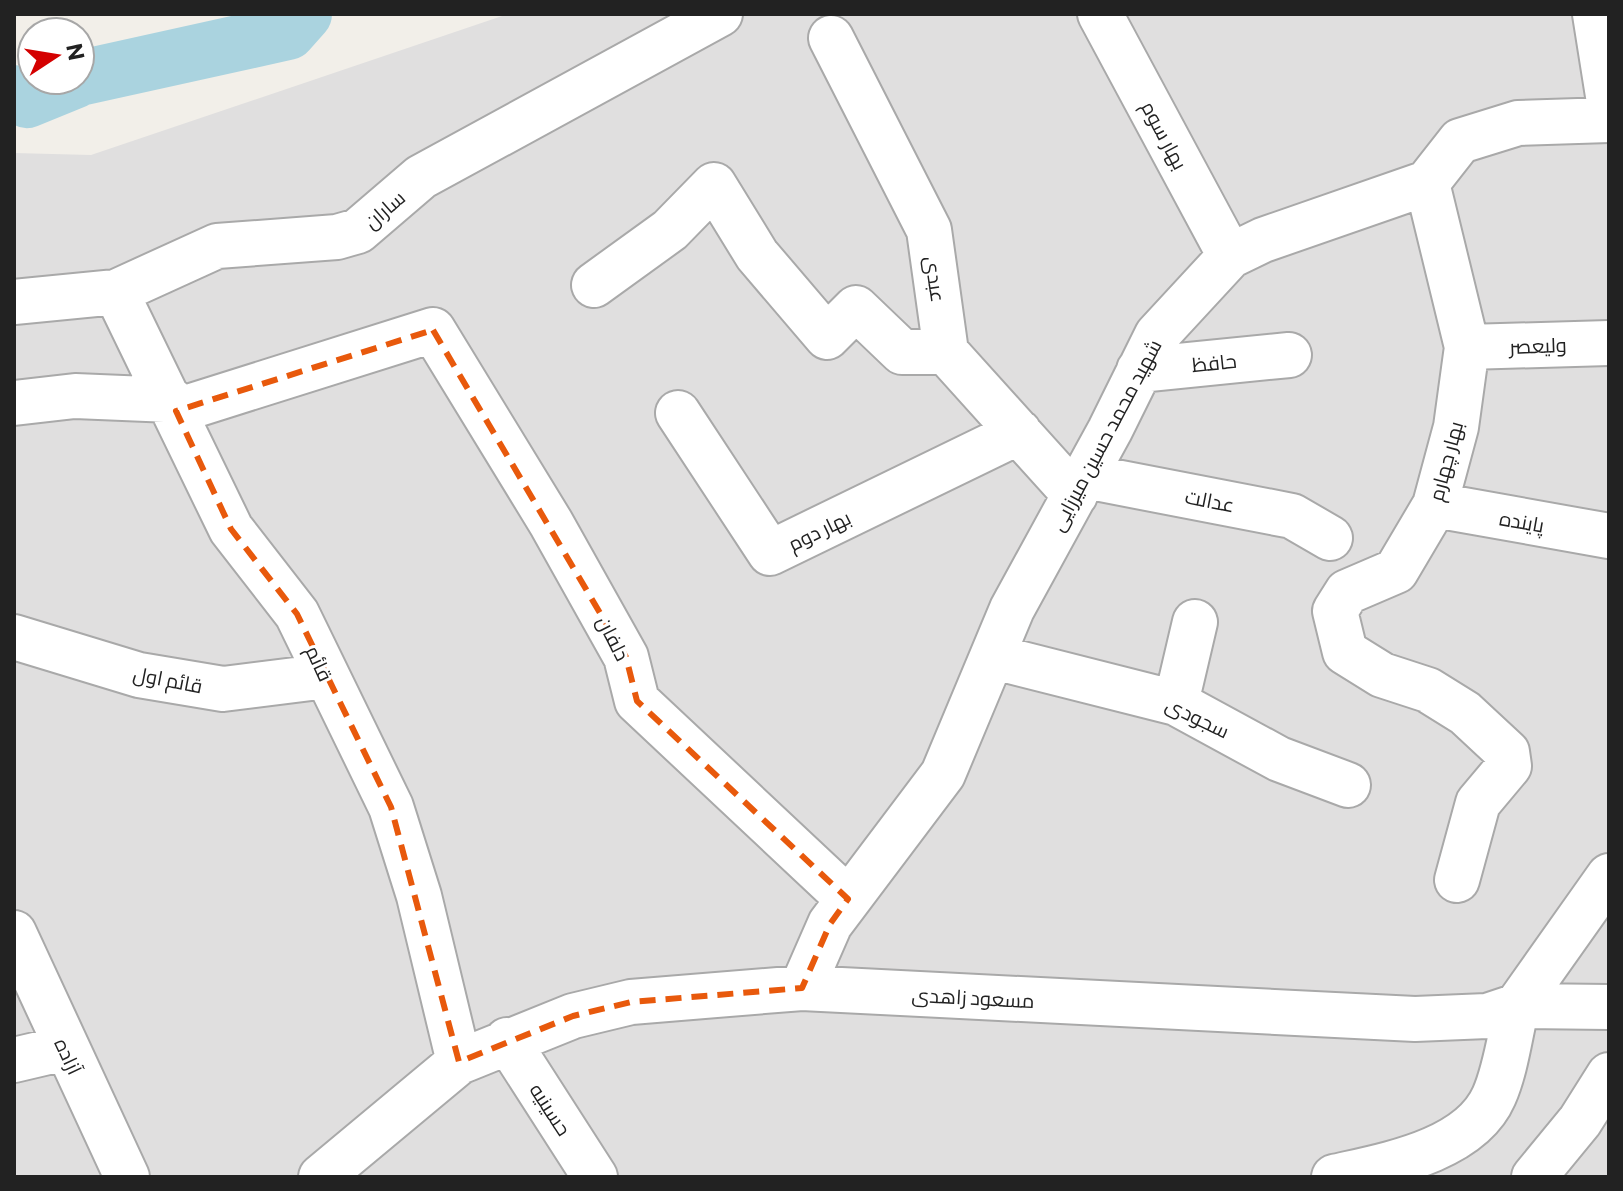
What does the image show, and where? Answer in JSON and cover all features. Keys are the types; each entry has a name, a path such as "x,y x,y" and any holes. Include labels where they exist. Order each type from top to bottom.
{"street":[{"name":"ساران","path":"14,302 116,292 217,246 337,237 358,231 421,177 720,14"},
{"name":"بهار سوم","path":"1100,14 1230,256"},
{"path":"1595,14 1609,102"},
{"name":"عبدی","path":"831,38 929,230 946,352"},
{"path":"1427,183 1460,141 1518,123 1609,120"},
{"name":"شهید محمد حسین میرزایی","path":"802,988 830,924 943,774 1012,609 1157,335 1230,256 1263,240 1427,183"},
{"name":"بهار چهارم","path":"1427,183 1467,347 1456,427 1435,505 1396,571 1347,592 1335,611 1345,652 1382,675 1428,690 1465,713 1507,752 1509,766 1478,803 1457,880"},
{"path":"594,285 670,230 714,185 757,255 827,337 856,308 902,352 946,352 1019,432 1080,485"},
{"name":"قائم","path":"116,292 174,406 231,529 297,614 391,807 419,896 459,1062"},
{"name":"دلفان","path":"174,406 433,330 551,523 626,657 637,701 848,899"},
{"name":"ولیعصر","path":"1467,347 1609,343"},
{"name":"حافظ","path":"1139,370 1289,355"},
{"path":"14,403 75,396 174,406"},
{"name":"بهار دوم","path":"678,413 770,553 1019,432"},
{"name":"عدالت","path":"1080,485 1292,516 1330,538"},
{"name":"پاینده","path":"1435,505 1609,536"},
{"path":"1176,703 1195,622"},
{"name":"قائم اول","path":"14,637 139,675 223,689 327,676"},
{"name":"سجودی","path":"994,657 1176,703 1279,759 1348,785"},
{"path":"1334,1177 1447,1142 1474,1123 1494,1097 1517,1006 1609,876"},
{"name":"آزاده","path":"14,933 127,1177"},
{"name":"مسعود زاهدی","path":"321,1177 459,1062 507,1040 573,1016 631,1002 802,988 1415,1019 1487,1016 1517,1006 1609,1007"},
{"name":"حسینیه","path":"507,1040 595,1177"},
{"path":"14,1060 65,1048"},
{"path":"1534,1177 1580,1121 1609,1075"}],"highlighted area":[{"path":"433,330 626,657 637,701 848,899 830,924 802,988 631,1002 573,1016 459,1062 391,807 297,614 231,529 176,411"}],"shaded area":[{"path":"508,14 1609,14 1609,1177 14,1177 14,153 91,155"}],"waterway":[{"path":"96,74 288,32 304,14"},
{"path":"20,96 27,100 37,96"}]}
